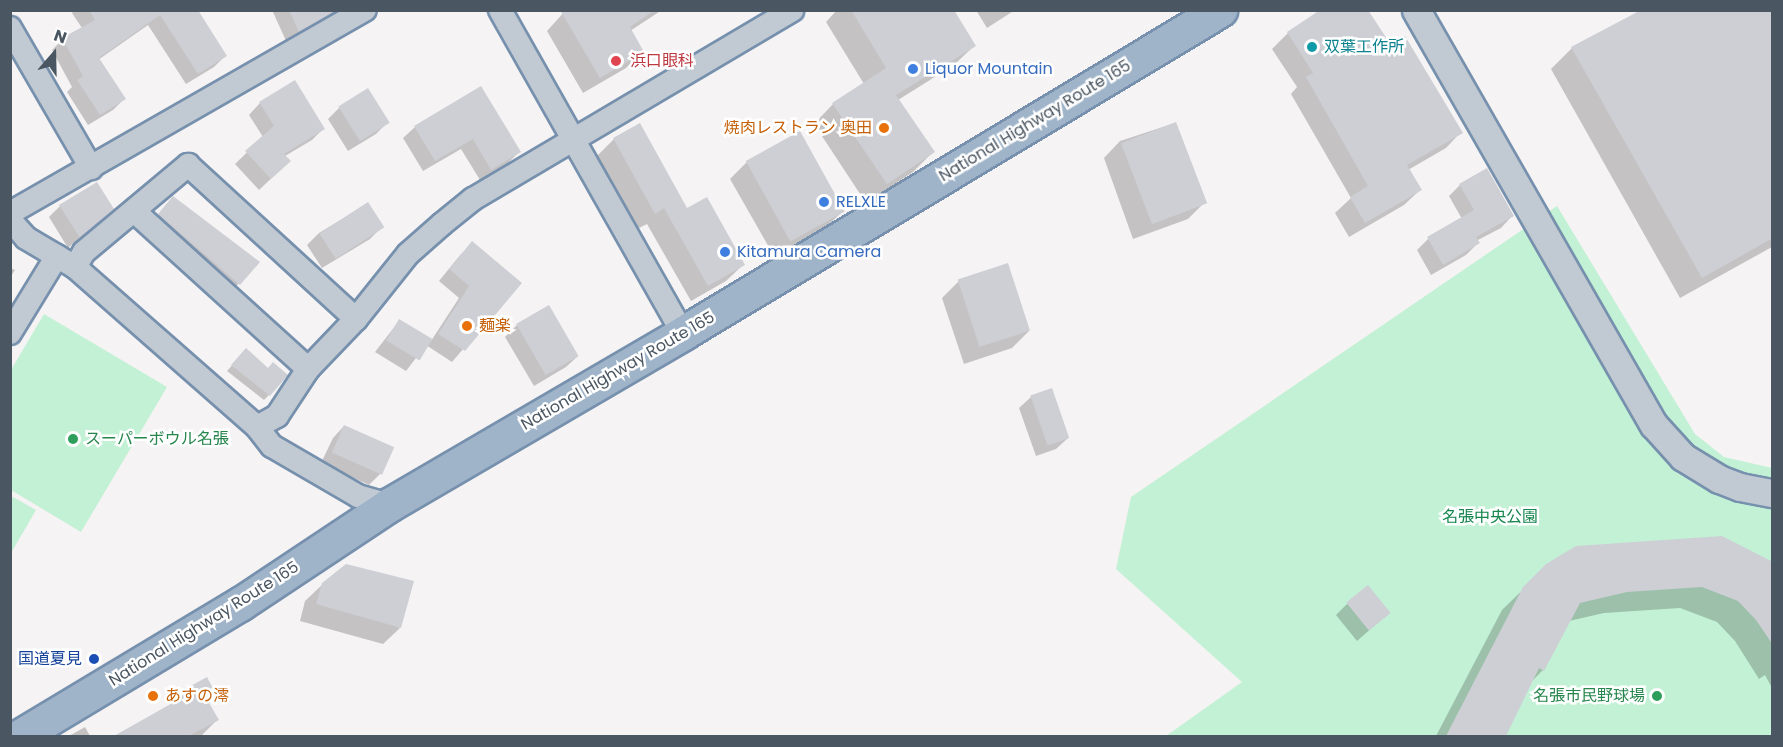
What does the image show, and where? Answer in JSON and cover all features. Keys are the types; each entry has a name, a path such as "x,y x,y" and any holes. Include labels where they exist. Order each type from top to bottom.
{"highway":[{"name":"National Highway Route 165","path":"20,736 240,604 389,505 683,333 1220,10"}],"street":[{"path":"10,213 365,10"},
{"path":"500,10 683,333"},
{"path":"257,427 277,416 308,369 356,318 408,254 473,199 792,10"},
{"path":"1416,10 1654,425 1683,457 1719,479 1740,487 1773,494"},
{"path":"10,28 91,168"},
{"path":"10,333 66,262 84,252 188,165 356,318"},
{"path":"134,211 308,369"},
{"path":"10,220 26,238 66,262 257,427 272,446 358,496 389,505"}],"green space":[{"name":"名張中央公園","path":"1557,206 1695,434 1724,457 1772,468 1772,736 1166,736 1242,682 1116,569 1131,497"},
{"name":"スーパーボウル名張","path":"44,314 167,387 81,532 11,490 11,370"},
{"path":"13,497 36,510 11,553 10,501"}],"building":[{"path":"89,10 198,10 227,56 198,74 160,15 99,58 126,99 100,115 77,80 83,76 62,38 95,20"},
{"path":"289,10 337,10 299,32"},
{"path":"560,10 655,10 630,27 644,52 600,78"},
{"path":"851,10 954,10 976,46 896,95 935,152 887,184 832,103 886,68"},
{"path":"1320,10 1368,10 1391,45 1405,36 1463,133 1407,165 1422,190 1365,223 1350,197 1368,186 1306,77 1313,73 1287,32"},
{"path":"1641,10 1773,10 1773,238 1702,278 1571,47"},
{"path":"295,80 325,129 284,154 291,161 271,179 245,151 274,126 259,102"},
{"path":"481,86 521,152 491,170 473,139 435,161 414,126"},
{"path":"368,88 390,123 360,141 338,107"},
{"path":"1176,122 1207,203 1152,224 1121,143"},
{"path":"640,123 687,208 707,197 745,265 708,286 664,208 655,214 613,138"},
{"path":"800,131 845,211 790,242 746,161"},
{"path":"1487,168 1514,216 1476,237 1480,243 1443,265 1427,237 1474,210 1459,184"},
{"path":"97,182 114,209 80,238 59,205"},
{"path":"173,196 260,262 240,285 158,214"},
{"path":"368,202 384,227 336,259 319,234"},
{"path":"472,241 522,283 465,351 438,334 469,286 449,269"},
{"path":"1008,263 1030,331 980,347 958,279"},
{"path":"549,305 578,356 546,375 516,324"},
{"path":"399,319 432,339 420,361 386,340"},
{"path":"246,348 268,368 273,362 288,375 270,396 231,365"},
{"path":"1052,388 1069,438 1048,446 1030,395"},
{"path":"344,425 394,447 382,475 332,452"},
{"path":"1722,536 1773,562 1773,645 1756,620 1738,601 1702,587 1627,592 1580,603 1544,671 1539,668 1506,736 1446,736 1523,587 1546,564 1576,546"},
{"path":"346,564 414,581 401,628 316,604 322,583"},
{"path":"1368,585 1391,613 1369,631 1346,603"},
{"path":"207,677 217,696 208,701 219,720 189,736 114,736 190,693 187,688"}],"place":[{"name":"双葉工作所","path":"1312,47"},
{"name":"浜口眼科","path":"616,61"},
{"name":"Liquor Mountain","path":"913,69"},
{"name":"焼肉レストラン 奥田","path":"884,128"},
{"name":"RELXLE","path":"824,202"},
{"name":"Kitamura Camera","path":"725,252"},
{"name":"麺楽","path":"467,326"},
{"name":"スーパーボウル名張","path":"73,439"},
{"name":"国道夏見","path":"94,659"},
{"name":"あすの澪","path":"153,696"},
{"name":"名張市民野球場","path":"1657,696"}]}
